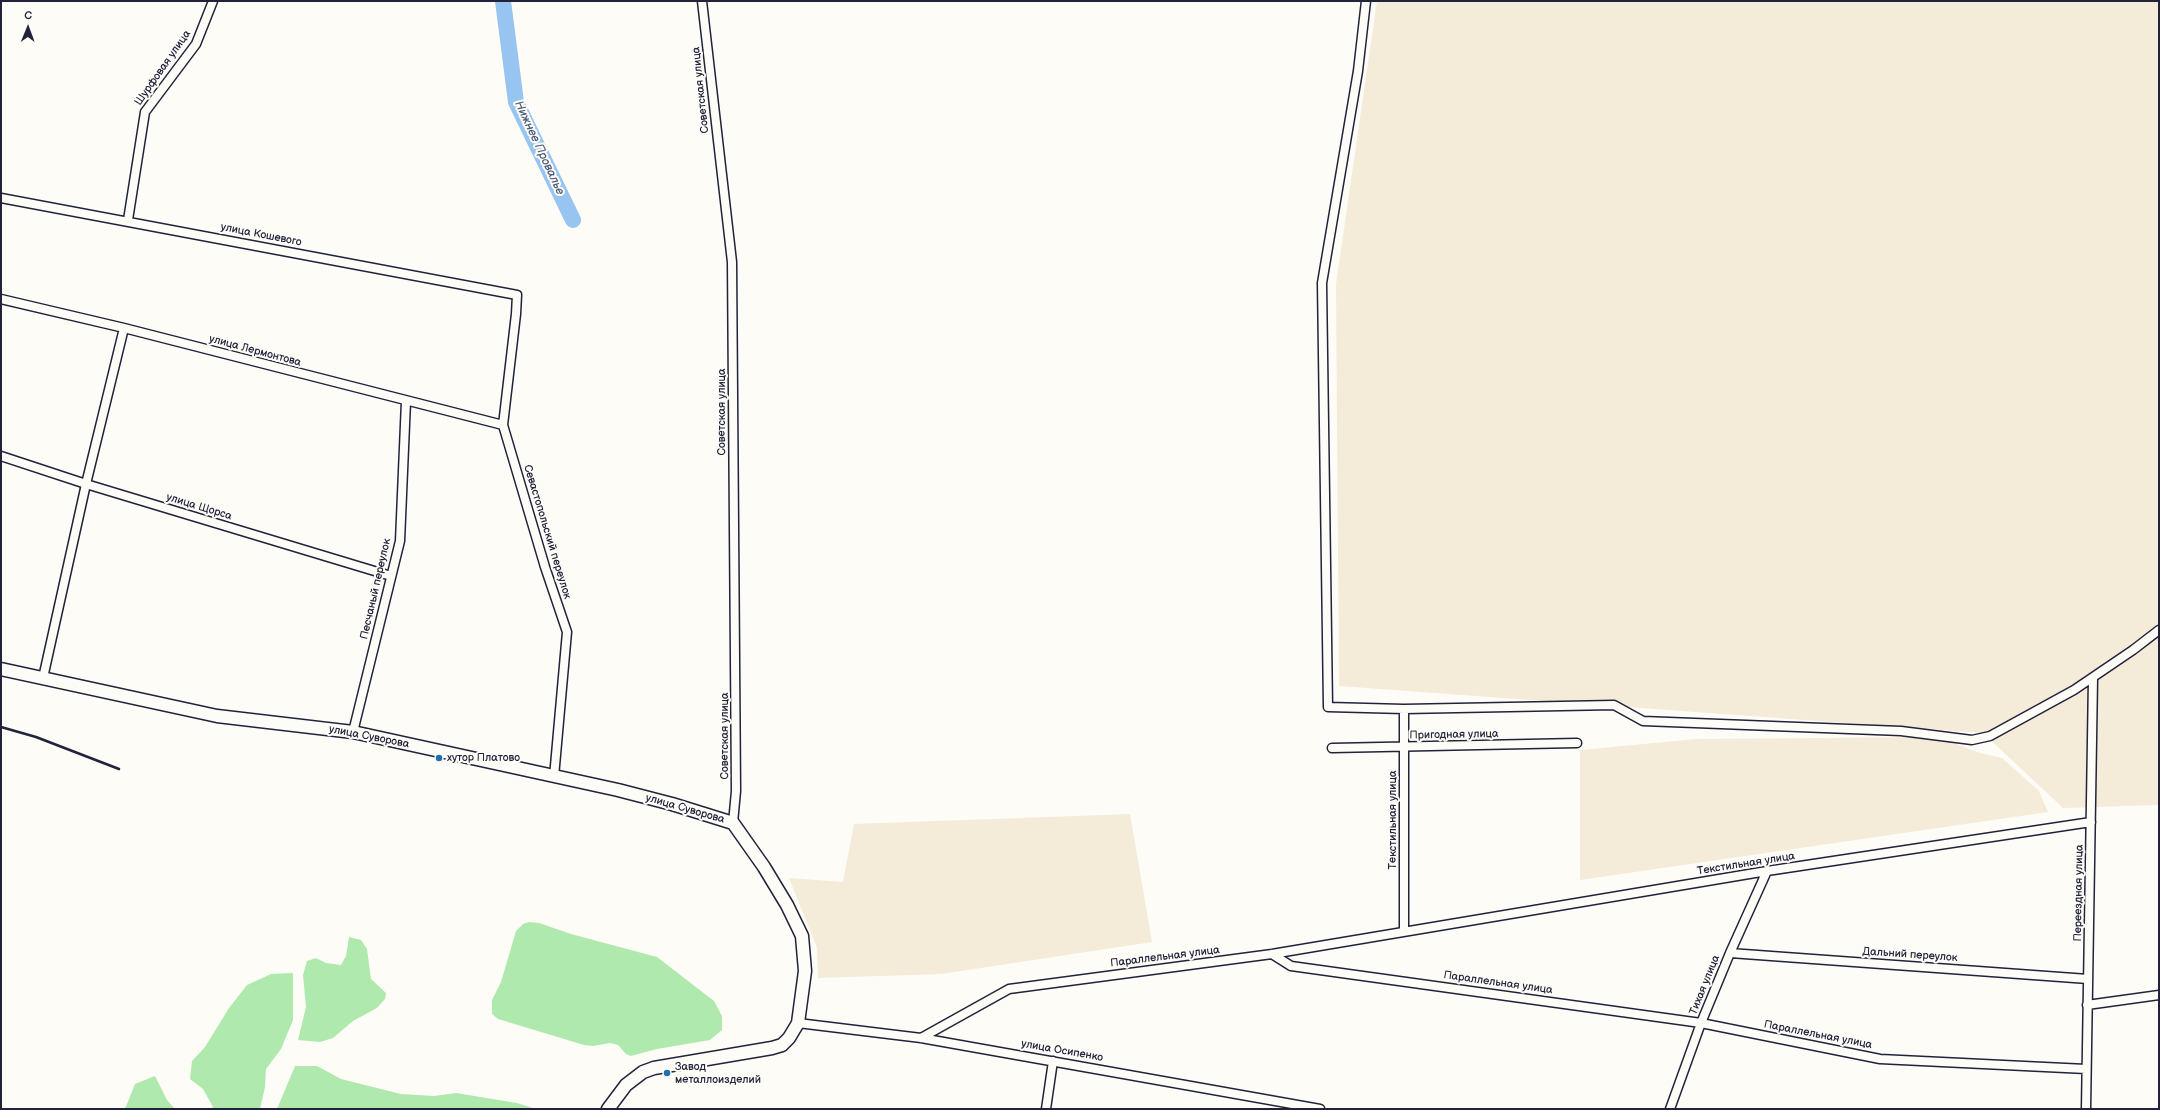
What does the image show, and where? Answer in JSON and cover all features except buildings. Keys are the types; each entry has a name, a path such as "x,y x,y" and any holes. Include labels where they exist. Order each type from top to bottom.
{"street":[{"name":"Шурфовая улица","path":"128,220 145,112 196,44 213,1"},
{"name":"Советская улица","path":"702,1 732,262 736,783 733,823"},
{"path":"1366,1 1358,71 1322,283 1328,707 1404,709 1614,705 1643,721 1901,731 1972,740 1990,736 2093,678 2159,630"},
{"name":"улица Кошевого","path":"1,198 128,220 411,276 517,295"},
{"name":"Севастопольский переулок","path":"517,295 503,425 545,568 567,632 554,777"},
{"name":"улица Лермонтова","path":"1,300 124,328 503,425"},
{"path":"43,678 86,484 124,328"},
{"name":"Песчаный переулок","path":"353,732 400,541 406,401"},
{"name":"улица Щорса","path":"1,456 86,484 391,576"},
{"name":"улица Суворова","path":"1,669 217,716 353,732 672,804 733,823"},
{"name":"Переездная улица","path":"2086,1109 2093,678"},
{"name":"Текстильная улица","path":"1404,709 1404,931"},
{"name":"Пригодная улица","path":"1332,748 1577,743"},
{"name":"Текстильная улица","path":"1272,954 1767,871 2091,822"},
{"path":"608,1109 626,1085 643,1072 654,1068 782,1045 789,1038 798,1023 805,971 802,936 787,905 764,867 733,823"},
{"name":"Тихая улица","path":"1670,1109 1701,1023 1730,953 1767,871"},
{"name":"Дальний переулок","path":"1730,953 2088,979"},
{"name":"Параллельная улица","path":"921,1038 1009,989 1272,954 1291,966 1701,1023 1880,1059 2086,1068"},
{"path":"2088,1004 2159,995"},
{"name":"улица Осипенко","path":"798,1023 921,1038 1320,1109"},
{"path":"1046,1109 1053,1061"}],"shaded area":[{"path":"1377,1 2159,1 2159,805 2063,808 1983,733 1339,686 1336,284"},
{"path":"1938,737 1980,753 2002,758 2039,791 2048,812 1580,880 1580,750 1697,739"},
{"path":"1130,814 1152,942 941,974 818,978 817,948 789,878 843,882 854,824"}],"green space":[{"path":"529,922 539,923 571,934 657,957 714,1001 722,1016 722,1030 710,1040 657,1049 631,1056 626,1054 618,1045 610,1043 593,1046 584,1045 498,1019 492,1014 492,1000 501,982 516,931 523,924"},
{"path":"349,937 361,940 367,949 371,979 386,993 385,999 377,1008 353,1021 333,1038 320,1042 298,1040 306,1007 303,975 307,961 316,958 326,963 341,965 346,956"},
{"path":"293,973 293,1020 281,1049 266,1069 265,1087 260,1109 211,1109 213,1107 203,1089 190,1079 192,1061 205,1047 229,1008 247,985 271,974"},
{"path":"295,1066 317,1066 341,1079 401,1094 434,1096 456,1093 517,1103 536,1109 277,1109"},
{"path":"155,1076 167,1100 175,1109 125,1109 135,1084"}],"waterway":[{"name":"Нижнее Провалье","path":"503,1 516,102 573,220"}],"railway":[{"path":"1,727 36,737 119,769"}],"place":[{"name":"хутор Платово","path":"439,758"},
{"name":"Завод металлоизделий","path":"667,1073"}]}
